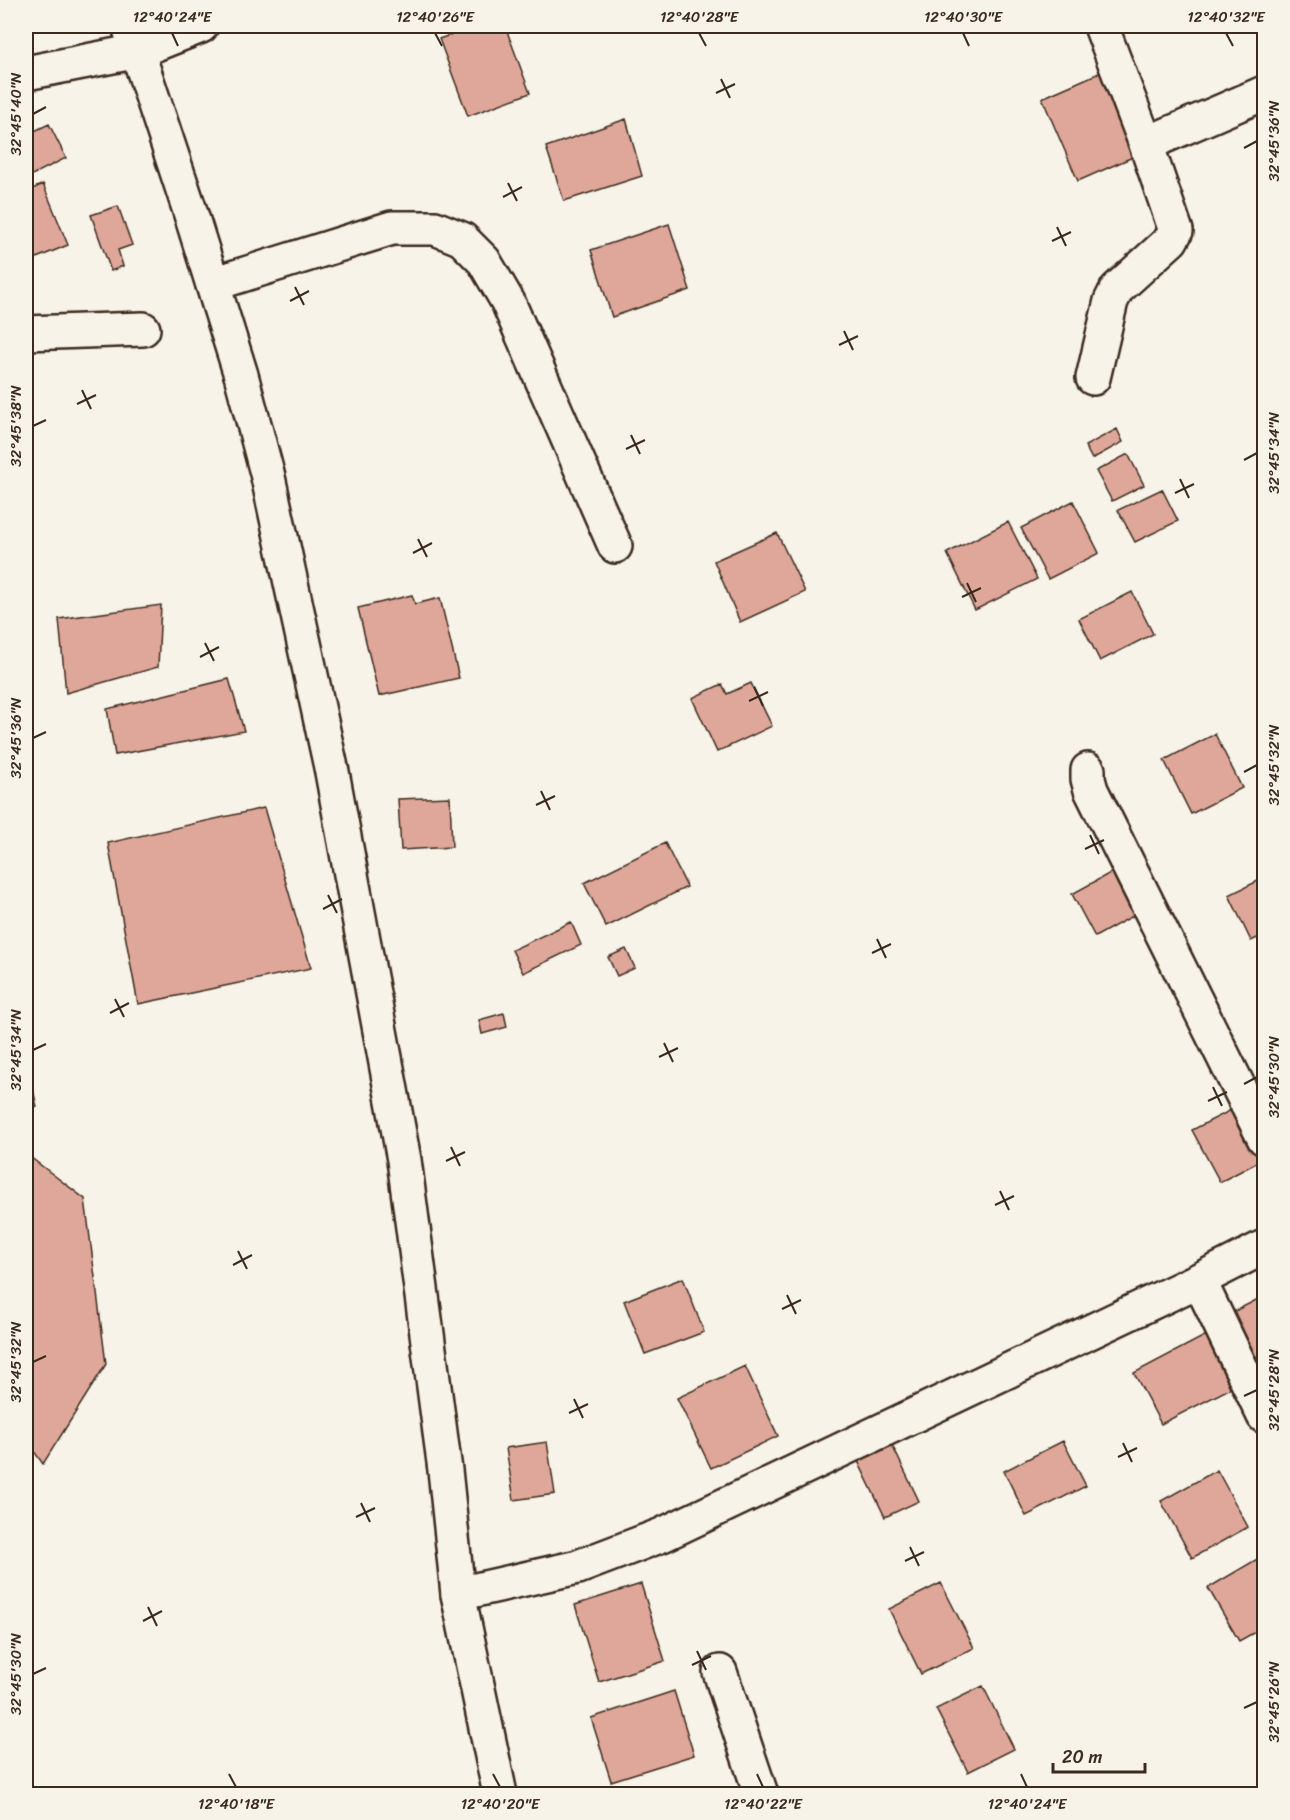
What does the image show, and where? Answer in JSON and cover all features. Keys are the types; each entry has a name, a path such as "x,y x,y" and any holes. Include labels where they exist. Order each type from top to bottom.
{"street":[{"path":"26,73 133,38 201,26"},
{"path":"1093,378 1111,300 1117,289 1172,240 1176,231 1101,26"},
{"path":"133,38 241,375 268,477 332,772 404,1160 445,1470 458,1594 500,1794"},
{"path":"1146,144 1264,93"},
{"path":"213,284 392,228 435,228 462,239 484,261 508,302 615,546"},
{"path":"26,333 143,329"},
{"path":"1088,770 1091,790 1264,1138"},
{"path":"458,1594 578,1567 662,1534 1199,1280 1264,1247"},
{"path":"1199,1280 1264,1416"},
{"path":"720,1672 761,1794"}],"building":[{"path":"476,26 505,26 530,93 468,116 439,39"},
{"path":"1108,69 1135,156 1078,181 1042,98"},
{"path":"626,119 642,176 564,201 546,147"},
{"path":"49,124 66,158 26,178 26,135"},
{"path":"43,184 68,245 29,261 26,258 26,192"},
{"path":"118,206 132,245 118,250 123,266 111,271 91,215"},
{"path":"669,224 690,290 612,317 591,250"},
{"path":"1117,429 1123,442 1092,459 1085,446"},
{"path":"1128,454 1144,485 1112,501 1096,471"},
{"path":"1162,489 1178,521 1135,542 1118,510"},
{"path":"1073,501 1099,553 1048,579 1021,528"},
{"path":"1008,522 1037,579 975,610 947,553"},
{"path":"777,533 805,592 740,622 714,561"},
{"path":"1132,592 1153,634 1100,661 1079,619"},
{"path":"412,595 415,604 440,598 459,678 379,696 358,608"},
{"path":"161,605 158,667 66,693 59,619"},
{"path":"229,679 244,731 115,755 107,709"},
{"path":"751,683 772,726 717,752 692,698 722,684 727,694"},
{"path":"1215,734 1242,788 1191,814 1164,760"},
{"path":"450,797 452,847 401,850 398,799"},
{"path":"264,808 311,968 138,1004 108,843"},
{"path":"665,843 687,887 606,927 584,883"},
{"path":"1123,866 1147,908 1095,937 1072,894"},
{"path":"1264,878 1264,935 1251,941 1229,895"},
{"path":"571,922 581,945 523,973 512,950"},
{"path":"626,949 635,968 617,976 608,957"},
{"path":"504,1013 507,1027 482,1034 479,1020"},
{"path":"26,1058 37,1107 26,1110"},
{"path":"1239,1106 1264,1159 1220,1182 1192,1130"},
{"path":"26,1154 85,1199 106,1364 43,1464 26,1440"},
{"path":"683,1278 704,1332 645,1354 624,1301"},
{"path":"1264,1296 1264,1353 1249,1361 1227,1315"},
{"path":"1212,1332 1239,1384 1161,1424 1134,1373"},
{"path":"745,1366 778,1436 711,1468 677,1398"},
{"path":"1063,1441 1086,1486 1026,1516 1004,1471"},
{"path":"547,1442 555,1494 514,1500 506,1448"},
{"path":"891,1443 919,1501 885,1517 857,1459"},
{"path":"1217,1470 1248,1527 1192,1558 1161,1501"},
{"path":"1264,1555 1264,1627 1239,1641 1208,1588"},
{"path":"941,1583 974,1648 921,1674 889,1609"},
{"path":"641,1584 665,1661 599,1682 575,1605"},
{"path":"983,1686 1014,1749 968,1772 936,1709"},
{"path":"674,1691 694,1755 611,1781 591,1718"}]}
